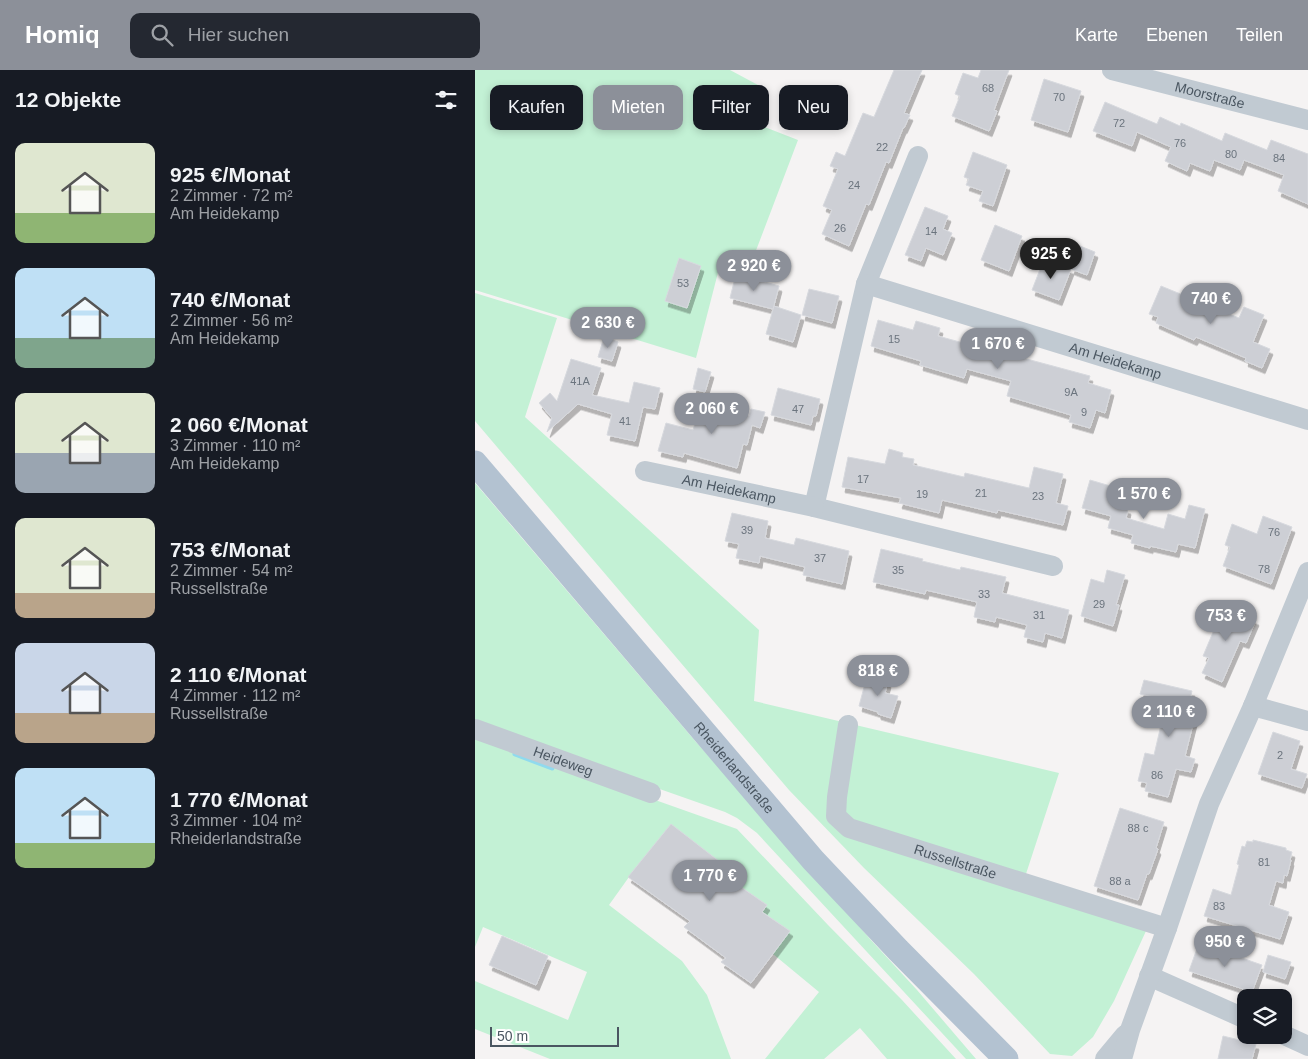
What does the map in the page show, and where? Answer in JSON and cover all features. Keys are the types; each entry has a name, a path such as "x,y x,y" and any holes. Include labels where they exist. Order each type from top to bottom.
{"main road":[{"name":"Rheiderlandstraße","path":"475,464 813,860 898,950 1006,1059"}],"street":[{"name":"Moorstraße","path":"1112,70 1308,120"},
{"path":"814,507 866,284 918,156"},
{"name":"Am Heidekamp","path":"866,284 1308,420"},
{"name":"Am Heidekamp","path":"645,471 814,507 1053,566"},
{"path":"1122,1059 1129,1030 1167,928 1209,804 1253,706 1308,572"},
{"path":"1253,706 1308,720"},
{"name":"Russellstraße","path":"848,725 836,816 849,828 1167,928"},
{"name":"Heideweg","path":"475,729 651,793"},
{"path":"1149,976 1237,1014"},
{"path":"1105,1059 1129,1030"},
{"path":"1292,1039 1308,1046"}],"green space":[{"path":"475,70 730,70 758,85 693,85 693,130 769,129 798,140 752,261 722,257 696,358 475,290"},
{"path":"475,293 557,318 525,417 759,630 754,701 1059,773 1024,880 1151,920 1114,1001 1093,1037 1072,1056 1050,1054 974,974 864,868 789,790 475,421"},
{"path":"475,483 696,742 976,1059 966,1059 757,833 737,818 725,812 475,724"},
{"path":"475,733 548,762 737,829 902,1000 956,1059 887,1059 860,1028 824,1059 765,1059 819,992 773,954 790,931 762,912 767,905 728,878 732,872 671,825 609,905 682,961 707,995 731,1059 550,1059 475,1029 475,981 568,1020 587,972 483,927 475,947"}],"building":[{"path":"894,70 922,70 904,113 910,115 889,163 886,162 869,205 866,204 849,246 822,234 832,210 823,206 838,169 830,166 836,152 845,156 863,113 874,117"},
{"path":"981,70 1009,70 994,110 997,111 989,131 952,116 960,96 955,94 963,73 978,78"},
{"path":"1044,79 1081,91 1068,132 1031,120"},
{"path":"1105,102 1157,124 1160,117 1180,126 1181,123 1222,141 1225,133 1267,150 1271,140 1308,154 1308,204 1278,191 1284,175 1244,160 1240,170 1214,160 1210,171 1190,163 1187,171 1165,161 1171,147 1137,132 1132,146 1093,131"},
{"path":"973,152 1007,165 993,206 979,201 983,191 966,185 969,179 964,177"},
{"path":"925,207 948,216 943,229 952,233 943,255 926,248 921,261 905,255"},
{"path":"995,225 1022,236 1009,271 981,260"},
{"path":"1080,246 1095,252 1087,275 1071,269"},
{"path":"679,258 701,266 687,308 665,301"},
{"path":"1044,259 1071,269 1059,300 1032,290"},
{"path":"736,274 779,286 773,309 730,298"},
{"path":"1161,286 1239,318 1244,307 1264,315 1253,342 1270,349 1262,368 1245,361 1246,358 1196,337 1194,340 1156,323 1158,317 1149,314"},
{"path":"809,289 839,296 832,323 802,315"},
{"path":"774,306 801,315 793,342 766,334"},
{"path":"878,320 913,330 916,321 940,328 938,336 1090,376 1088,383 1111,390 1105,413 1096,410 1090,428 1069,422 1071,415 1007,396 1011,381 967,369 964,378 920,365 921,361 871,346"},
{"path":"604,337 618,342 612,361 598,357"},
{"path":"571,359 601,368 592,395 629,403 634,382 660,388 655,409 643,407 635,441 607,435 612,414 578,404 547,432 552,418 539,403 550,393 557,401"},
{"path":"698,368 711,372 705,392 693,389"},
{"path":"778,388 820,399 816,416 813,416 811,425 771,415"},
{"path":"701,403 749,416 751,409 765,412 760,428 752,425 747,445 743,444 737,468 684,453 683,457 658,451 666,423 693,430"},
{"path":"889,449 903,453 902,457 914,459 913,465 964,477 965,473 1029,488 1034,467 1063,474 1056,503 1068,506 1063,525 998,510 997,513 942,500 939,513 899,503 901,498 842,487 848,457 885,464"},
{"path":"1090,480 1124,490 1119,506 1128,509 1126,518 1164,529 1168,514 1185,519 1189,505 1205,509 1195,548 1178,544 1176,552 1131,543 1133,535 1108,528 1111,516 1082,508"},
{"path":"732,513 768,521 765,538 794,545 796,538 849,551 842,584 803,575 805,567 760,556 759,563 736,558 739,544 725,541"},
{"path":"1263,516 1292,527 1271,584 1223,566 1230,547 1225,545 1232,524 1257,534"},
{"path":"881,549 960,570 961,567 1006,577 1002,593 1069,610 1062,638 1045,633 1043,642 1024,637 1027,625 996,617 995,622 974,617 977,602 926,590 925,594 873,582"},
{"path":"1107,570 1125,575 1116,605 1119,605 1113,626 1081,616 1091,579 1104,583"},
{"path":"1224,606 1256,620 1246,643 1240,641 1222,682 1202,673 1209,658 1203,656"},
{"path":"867,676 888,682 885,693 898,696 891,718 859,706"},
{"path":"1144,680 1192,691 1189,704 1195,705 1192,715 1195,716 1185,756 1195,759 1191,772 1176,769 1168,797 1145,791 1147,783 1138,781 1145,753 1154,755 1161,725 1157,724 1163,699 1140,694"},
{"path":"1273,732 1300,741 1291,769 1307,774 1302,788 1258,774"},
{"path":"1120,808 1164,822 1156,848 1158,849 1138,900 1094,886"},
{"path":"671,824 733,872 728,878 767,905 762,912 790,931 751,983 721,962 726,958 684,927 690,921 628,877"},
{"path":"1253,840 1286,848 1286,850 1292,852 1287,876 1284,875 1283,883 1276,881 1269,905 1289,912 1280,939 1204,916 1213,889 1231,895 1242,846 1245,847 1247,841 1253,842"},
{"path":"502,936 548,956 536,985 489,965"},
{"path":"1199,943 1262,965 1253,989 1243,989 1189,971"},
{"path":"1268,955 1291,962 1285,979 1263,972"},
{"path":"1223,1036 1237,1039 1237,1044 1256,1044 1252,1059 1218,1059"}],"waterway":[{"path":"515,754 552,768"}]}
